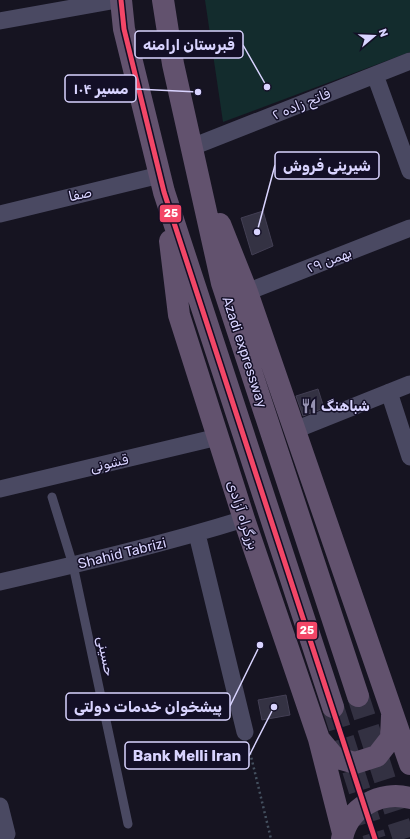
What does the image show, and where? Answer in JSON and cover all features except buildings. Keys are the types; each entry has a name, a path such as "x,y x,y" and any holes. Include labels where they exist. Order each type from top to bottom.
{"highway":[{"name":"Azadi expressway","path":"120,0 124,29 162,184 332,707"},
{"name":"Azadi expressway","path":"163,0 172,64 222,283 358,696"},
{"path":"199,178 240,271 392,716 410,764"},
{"name":"بزرگراه آزادی","path":"162,184 179,315 244,519 319,739 342,836"},
{"path":"319,739 334,757 356,763 377,756 391,738 392,716"},
{"path":"342,836 351,817 365,804 382,797 400,796 410,798"}],"street":[{"path":"0,21 117,0"},
{"name":"فاتح زاده ۲","path":"192,147 410,61"},
{"path":"374,74 410,171"},
{"name":"صفا","path":"0,214 162,184"},
{"name":"۲۹ بهمن","path":"247,292 410,228"},
{"path":"295,430 410,384"},
{"path":"390,392 410,457"},
{"name":"قشونی","path":"0,489 218,437"},
{"name":"Shahid Tabrizi","path":"0,582 197,534 244,519"},
{"path":"197,534 245,732"},
{"path":"0,806 8,834"}],"lane":[{"name":"حسینی","path":"52,497 72,565 128,824"}],"path":[{"path":"245,732 271,839"}],"green space":[{"path":"205,0 410,0 410,52 223,122"}],"tunnel":[{"path":"358,696 404,839"},
{"path":"333,707 375,839"}],"transit line":[{"name":"25","path":"121,0 124,29 164,192 375,839"}],"place":[{"name":"قبرستان ارامنه","path":"267,87"},
{"name":"مسیر ۱۰۴","path":"198,92"},
{"name":"شیرینی فروش","path":"257,232"},
{"name":"شباهنگ","path":"309,406"},
{"name":"پیشخوان خدمات دولتی","path":"260,645"},
{"name":"Bank Melli Iran","path":"274,707"}]}
